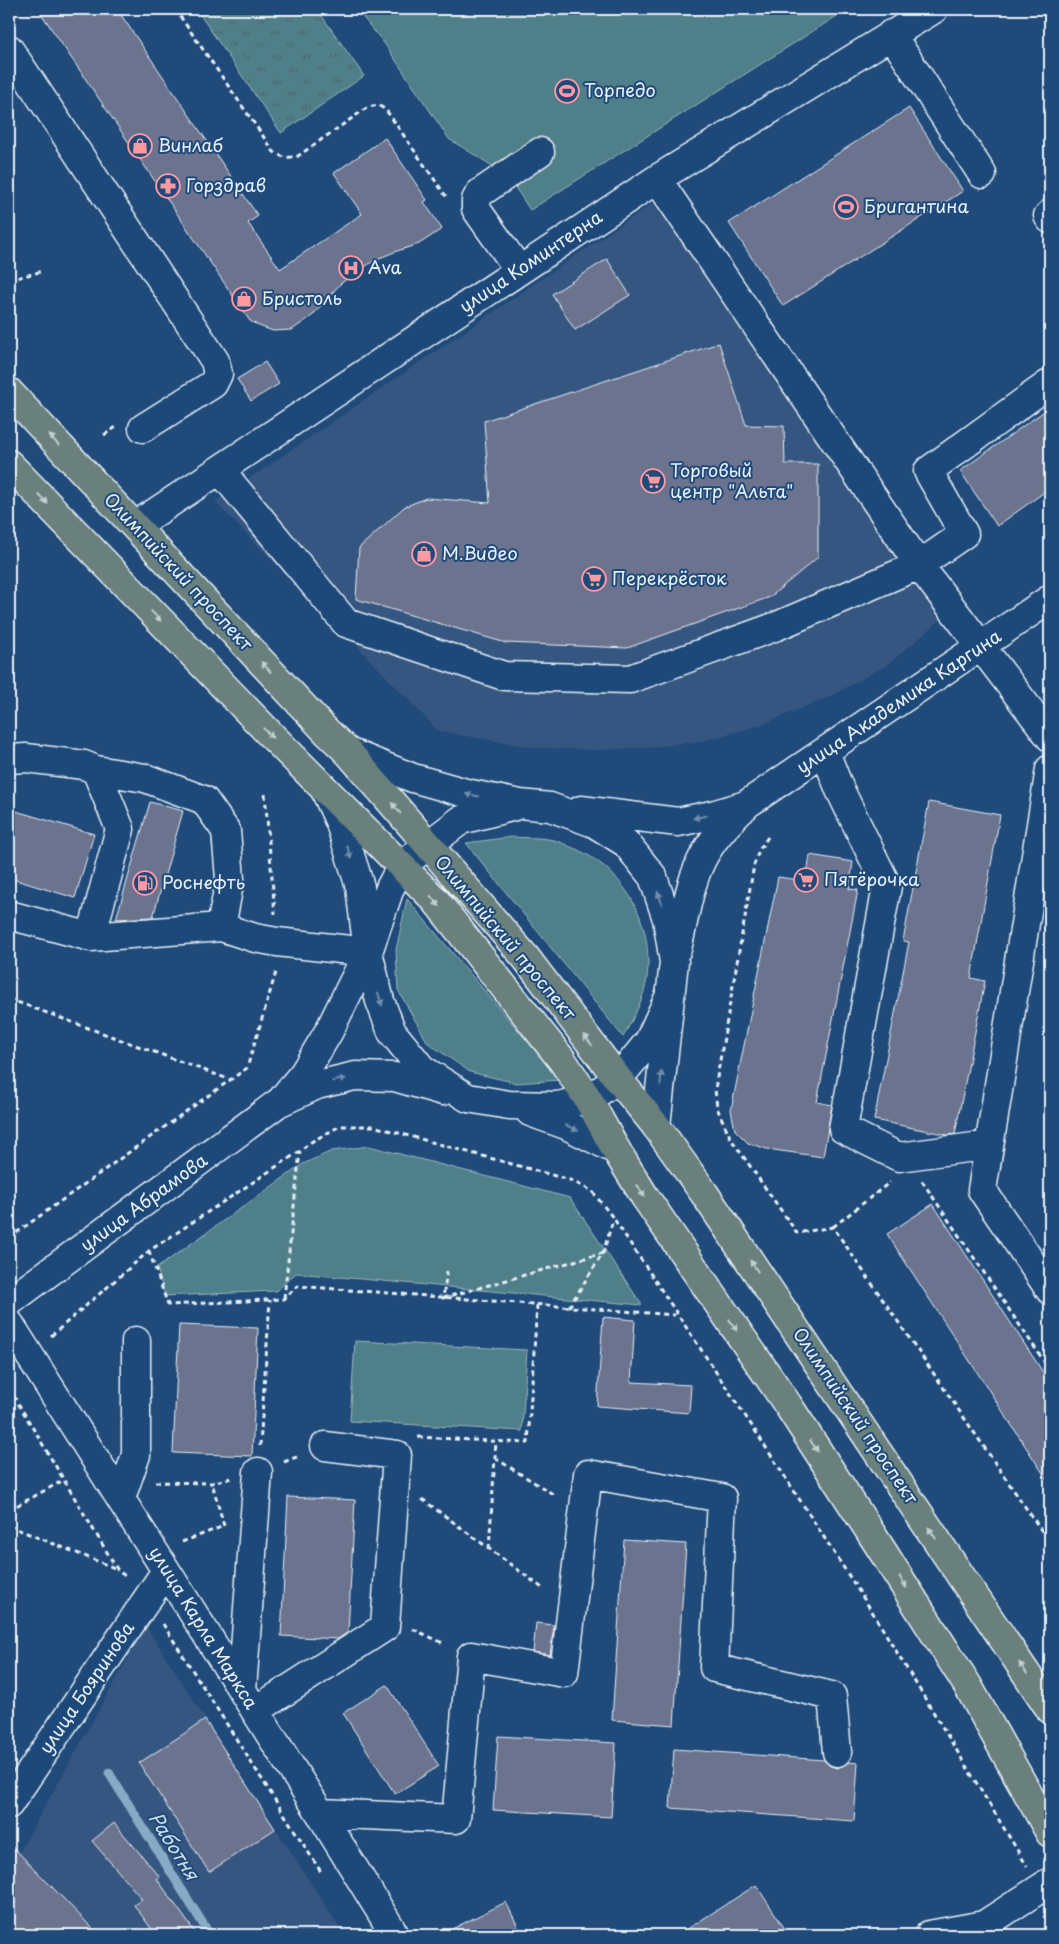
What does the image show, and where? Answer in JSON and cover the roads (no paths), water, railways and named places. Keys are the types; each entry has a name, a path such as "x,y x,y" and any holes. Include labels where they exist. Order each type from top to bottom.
{"main road":[{"name":"Олимпийский проспект","path":"9,392 327,732 348,752 526,958 656,1126 704,1193 1050,1709"},
{"name":"Олимпийский проспект","path":"9,464 325,790 436,901 562,1060 588,1099 645,1197 788,1405 968,1686"},
{"path":"968,1686 1050,1796"},
{"path":"968,1686 1050,1833"}],"street":[{"name":"улица Коминтерна","path":"135,526 657,179 900,23 934,9"},
{"path":"900,23 982,174"},
{"path":"9,48 215,361 218,374 213,384 132,425"},
{"path":"519,270 476,208 476,200 480,193 540,152"},
{"path":"657,179 919,565 1050,737"},
{"path":"1050,214 1048,216 1050,218"},
{"path":"220,470 346,623 504,676 630,679 777,626 919,565 964,534 928,471 1050,383"},
{"name":"улица Академика Каргина","path":"747,804 1050,599"},
{"name":"Олимпийский проспект","path":"348,752 413,778 466,793 520,804 550,807 594,823 626,843 653,877 667,919 674,962 656,1126"},
{"path":"825,752 840,790 887,886 843,1129 899,1157 989,1145"},
{"path":"9,759 26,758 84,765 96,770 145,778 204,800 226,831 230,879 221,927"},
{"path":"1050,769 982,1190 1050,1290"},
{"path":"91,937 120,829 96,770"},
{"name":"Олимпийский проспект","path":"325,790 340,823 360,887 368,952 380,1001 392,1032 422,1069 468,1098 509,1105 558,1106 588,1099 618,1079 649,1041 670,995"},
{"name":"Олимпийский проспект","path":"368,952 390,888 402,865 461,820 520,804"},
{"path":"550,807 678,822 712,815 747,804"},
{"path":"674,962 692,883 706,852 722,830 747,804"},
{"path":"9,915 91,937 221,927 255,938 277,955 368,952 329,1032 304,1074 278,1103"},
{"path":"278,1103 317,1085 355,1076 394,1077 468,1098"},
{"name":"улица Абрамова","path":"9,1302 278,1103"},
{"name":"Олимпийский проспект","path":"509,1105 566,1125 616,1150"},
{"name":"улица Карла Маркса","path":"9,1323 249,1700 395,1935"},
{"path":"121,1498 136,1455 136,1341"},
{"path":"249,1700 385,1627 397,1455 325,1446"},
{"path":"249,1700 258,1472"},
{"path":"320,1813 456,1819 471,1656 564,1673 588,1474 722,1498 714,1668 832,1696 837,1752"},
{"name":"улица Бояринова","path":"9,1804 166,1571"},
{"path":"929,1935 984,1930 1045,1885"}],"waterway":[{"name":"Работня","path":"109,1773 210,1935"}],"place":[{"name":"Торпедо","path":"567,91"},
{"name":"Винлаб","path":"140,146"},
{"name":"Горздрав","path":"168,186"},
{"name":"Бригантина","path":"846,207"},
{"name":"Ava","path":"351,268"},
{"name":"Бристоль","path":"244,299"},
{"name":"Торговый центр \"Альта\"","path":"653,481"},
{"name":"М.Видео","path":"424,554"},
{"name":"Перекрёсток","path":"594,579"},
{"name":"Пятёрочка","path":"806,880"},
{"name":"Роснефть","path":"145,883"}]}
